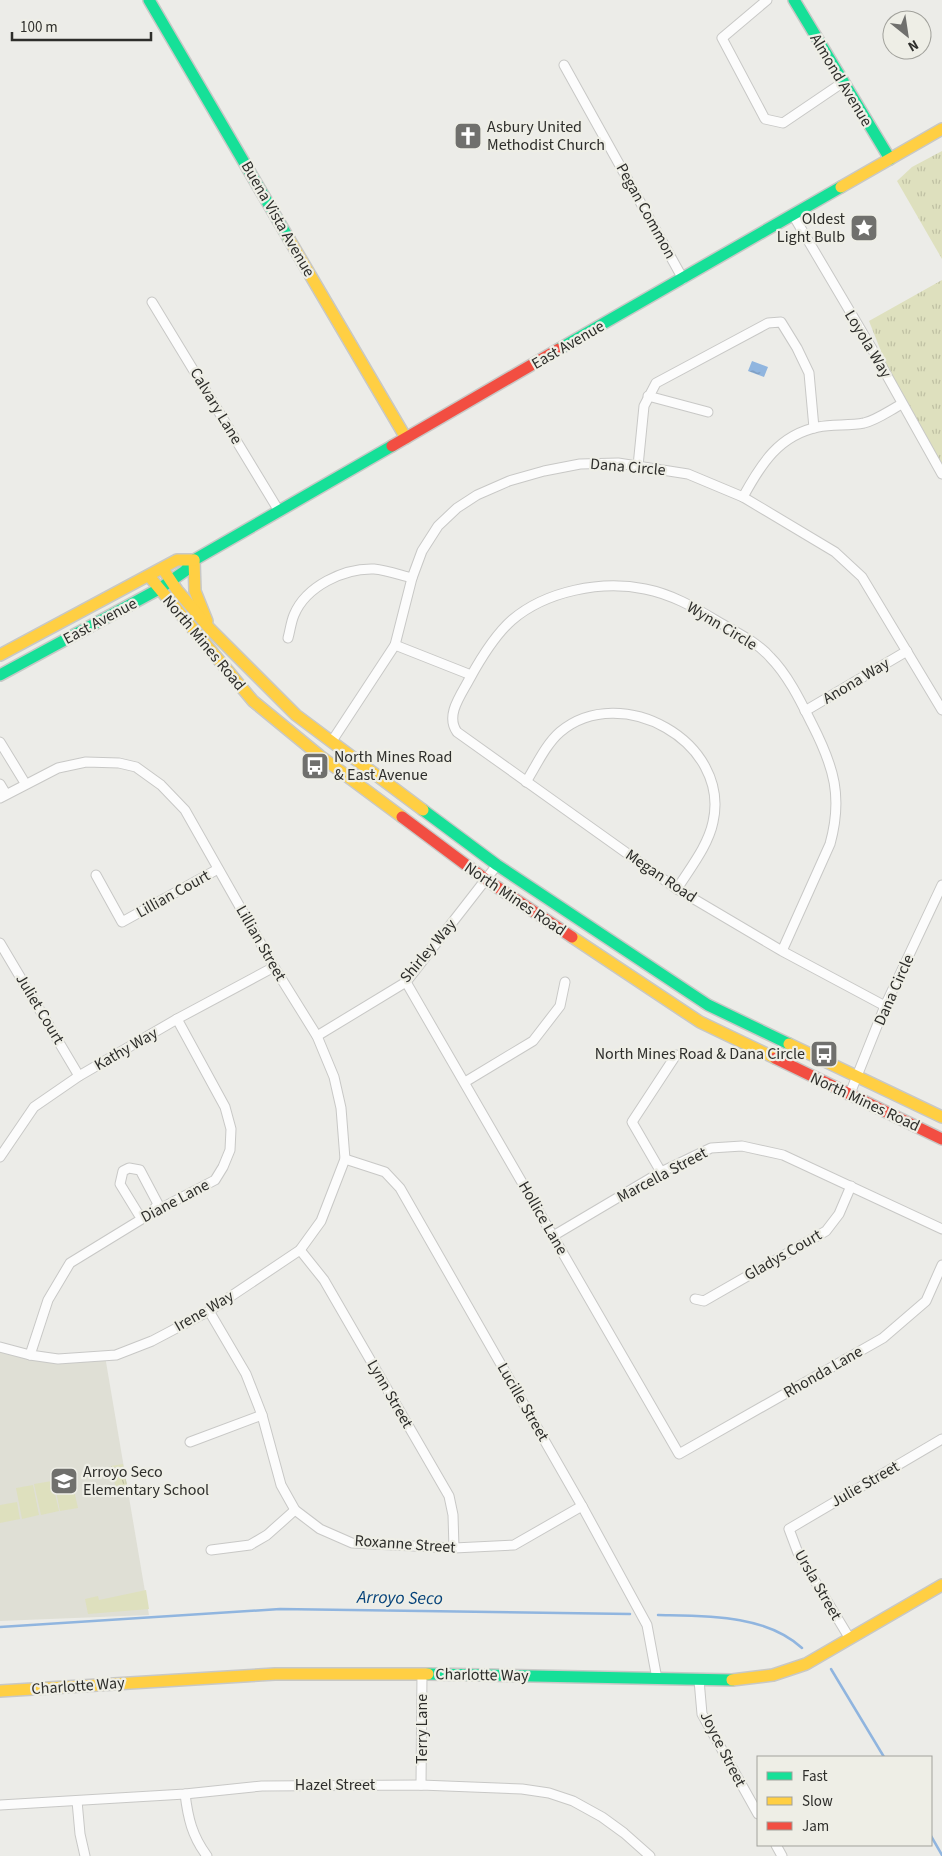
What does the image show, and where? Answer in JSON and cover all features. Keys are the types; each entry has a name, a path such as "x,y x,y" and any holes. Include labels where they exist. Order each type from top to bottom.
{"main road":[{"name":"Buena Vista Avenue","path":"150,0 406,438"},
{"name":"Almond Avenue","path":"794,0 842,83 890,159"},
{"name":"East Avenue","path":"0,675 159,589 185,571 194,560 942,129"},
{"name":"East Avenue","path":"0,655 177,560 194,560"},
{"path":"194,560 196,591 210,629"},
{"name":"North Mines Road","path":"163,569 171,582 210,629 283,703 497,865 708,1005 857,1078 942,1117"},
{"name":"North Mines Road","path":"150,576 250,697 322,758 484,879 700,1022 849,1096 942,1139"},
{"path":"250,697 265,701 315,742 332,741"},
{"name":"Charlotte Way","path":"0,1692 275,1674 422,1674 722,1681 773,1675 824,1654 942,1585"}],"street":[{"path":"767,0 722,38 765,119 783,123 842,83"},
{"name":"Pegan Common","path":"564,65 684,279"},
{"name":"Loyola Way","path":"793,215 871,346 942,474"},
{"name":"Calvary Lane","path":"152,302 279,511"},
{"path":"638,466 644,406 656,383 700,357 768,322 781,322 797,348 809,373 814,428"},
{"path":"648,396 708,412"},
{"path":"743,497 755,475 770,454 783,441 814,428 865,423 902,404"},
{"name":"Dana Circle","path":"332,741 395,645 412,578 422,551 438,526 457,508 477,495 509,481 544,471 580,464 618,463 688,474 743,497 850,563 862,576 942,710"},
{"path":"288,638 294,615 301,604 315,588 334,577 356,569 376,569 412,578"},
{"name":"Wynn Circle","path":"451,724 451,716 472,675 496,636 512,620 529,608 556,596 586,588 614,585 668,596 691,605 756,644 770,656 782,671 806,711 826,752 833,773 837,799 835,825 830,844 782,952"},
{"path":"395,645 472,675"},
{"name":"Anona Way","path":"806,711 907,651"},
{"path":"526,782 560,732 572,725 604,713 627,712 665,727 695,751 704,764 714,796 714,820 709,836 677,888"},
{"name":"Megan Road","path":"451,724 457,732 677,888 782,952 886,1006"},
{"path":"0,742 25,784"},
{"name":"Lillian Street","path":"3,796 58,768 86,762 118,763 136,767 161,785 185,810 274,967 317,1036 334,1077 341,1108 345,1159"},
{"path":"0,784 3,796"},
{"name":"Shirley Way","path":"317,1036 406,982 484,879 497,865"},
{"name":"Lillian Court","path":"96,875 122,922 218,869"},
{"name":"Dana Circle","path":"849,1096 886,1006 939,901 942,885"},
{"name":"Juliet Court","path":"0,943 79,1076"},
{"name":"Kathy Way","path":"0,1157 34,1106 79,1076 177,1019 274,967"},
{"name":"Hollice Lane","path":"406,982 679,1454"},
{"path":"465,1082 533,1041 560,1006 565,982"},
{"name":"Diane Lane","path":"30,1355 48,1300 70,1263 150,1214 215,1180 230,1150 231,1129 225,1106 177,1019"},
{"path":"660,1172 632,1122 676,1055"},
{"name":"Marcella Street","path":"553,1236 660,1172 711,1148 742,1146 783,1155 942,1229"},
{"name":"Irene Way","path":"0,1346 30,1355 58,1359 116,1355 152,1341 208,1311 300,1250 322,1221 345,1159"},
{"name":"Lucille Street","path":"345,1159 385,1172 400,1188 582,1506 647,1625 657,1679"},
{"path":"129,1168 140,1170 158,1204 150,1214 139,1215 120,1184 124,1171 129,1168"},
{"name":"Gladys Court","path":"695,1298 704,1301 826,1231 839,1214 851,1186"},
{"name":"Lynn Street","path":"300,1250 324,1280 448,1496 453,1516 454,1548"},
{"name":"Rhonda Lane","path":"679,1454 883,1338 926,1301 942,1265"},
{"name":"Roxanne Street","path":"208,1311 246,1374 262,1415 281,1485 295,1510 320,1529 352,1543 454,1548 514,1545 582,1506"},
{"path":"190,1442 262,1415"},
{"name":"Julie Street","path":"789,1529 942,1440"},
{"path":"211,1550 250,1545 267,1535 295,1510"},
{"name":"Ursla Street","path":"789,1529 798,1552 850,1639"},
{"name":"Terry Lane","path":"422,1674 422,1785"},
{"name":"Joyce Street","path":"699,1680 702,1714 757,1812"},
{"name":"Hazel Street","path":"0,1805 185,1794 262,1786 422,1785 522,1789 549,1793 573,1802 602,1817 650,1856"},
{"path":"185,1794 189,1822 195,1840 207,1856"},
{"path":"77,1800 80,1834 85,1856"}],"shaded area":[{"name":"Arroyo Seco Elementary School","path":"0,1345 30,1355 105,1356 149,1615 0,1621"}],"green space":[{"path":"942,151 942,259 897,181 912,167"},
{"path":"942,280 942,474 902,404 869,321"},
{"path":"123,1464 128,1491 117,1493 111,1466"},
{"path":"71,1477 78,1508 60,1511 54,1481"},
{"path":"52,1481 59,1511 41,1515 34,1484"},
{"path":"33,1485 39,1515 22,1519 16,1488"},
{"path":"17,1502 20,1519 0,1523 0,1505"},
{"path":"146,1590 149,1609 88,1614 85,1599 98,1596 99,1600"}],"water":[{"path":"752,361 768,367 764,377 748,371"}],"waterway":[{"name":"Arroyo Seco","path":"0,1627 280,1609 630,1614"},
{"name":"Arroyo Seco","path":"658,1615 714,1617 753,1623 787,1637 802,1648"},
{"name":"Arroyo Seco","path":"831,1669 883,1756"},
{"name":"Arroyo Seco","path":"932,1838 942,1855"}],"traffic: fast":[{"path":"149,0 289,239"},
{"path":"794,0 890,159"},
{"path":"559,349 841,187"},
{"path":"0,675 159,589 185,571 194,560 392,446"},
{"path":"423,810 497,865 708,1005 789,1044"},
{"path":"428,1674 732,1680"}],"traffic: slow":[{"path":"841,187 942,129"},
{"path":"289,239 406,438"},
{"path":"0,655 177,560 194,560"},
{"path":"194,560 195,591 207,621"},
{"path":"163,569 177,590 210,629 296,715 423,810"},
{"path":"149,576 253,701 320,756 402,817"},
{"path":"572,937 700,1022 775,1058"},
{"path":"789,1044 942,1117"},
{"path":"732,1680 773,1675 806,1664 942,1585"},
{"path":"0,1691 275,1674 428,1674"}],"traffic: jam":[{"path":"392,446 559,349"},
{"path":"402,817 485,879 572,937"},
{"path":"775,1058 942,1139"}],"place":[{"name":"Asbury United Methodist Church","path":"468,136"},
{"name":"Oldest Light Bulb","path":"864,228"},
{"name":"North Mines Road & East Avenue","path":"315,766"},
{"name":"North Mines Road & Dana Circle","path":"824,1054"},
{"name":"Arroyo Seco Elementary School","path":"64,1481"}]}
